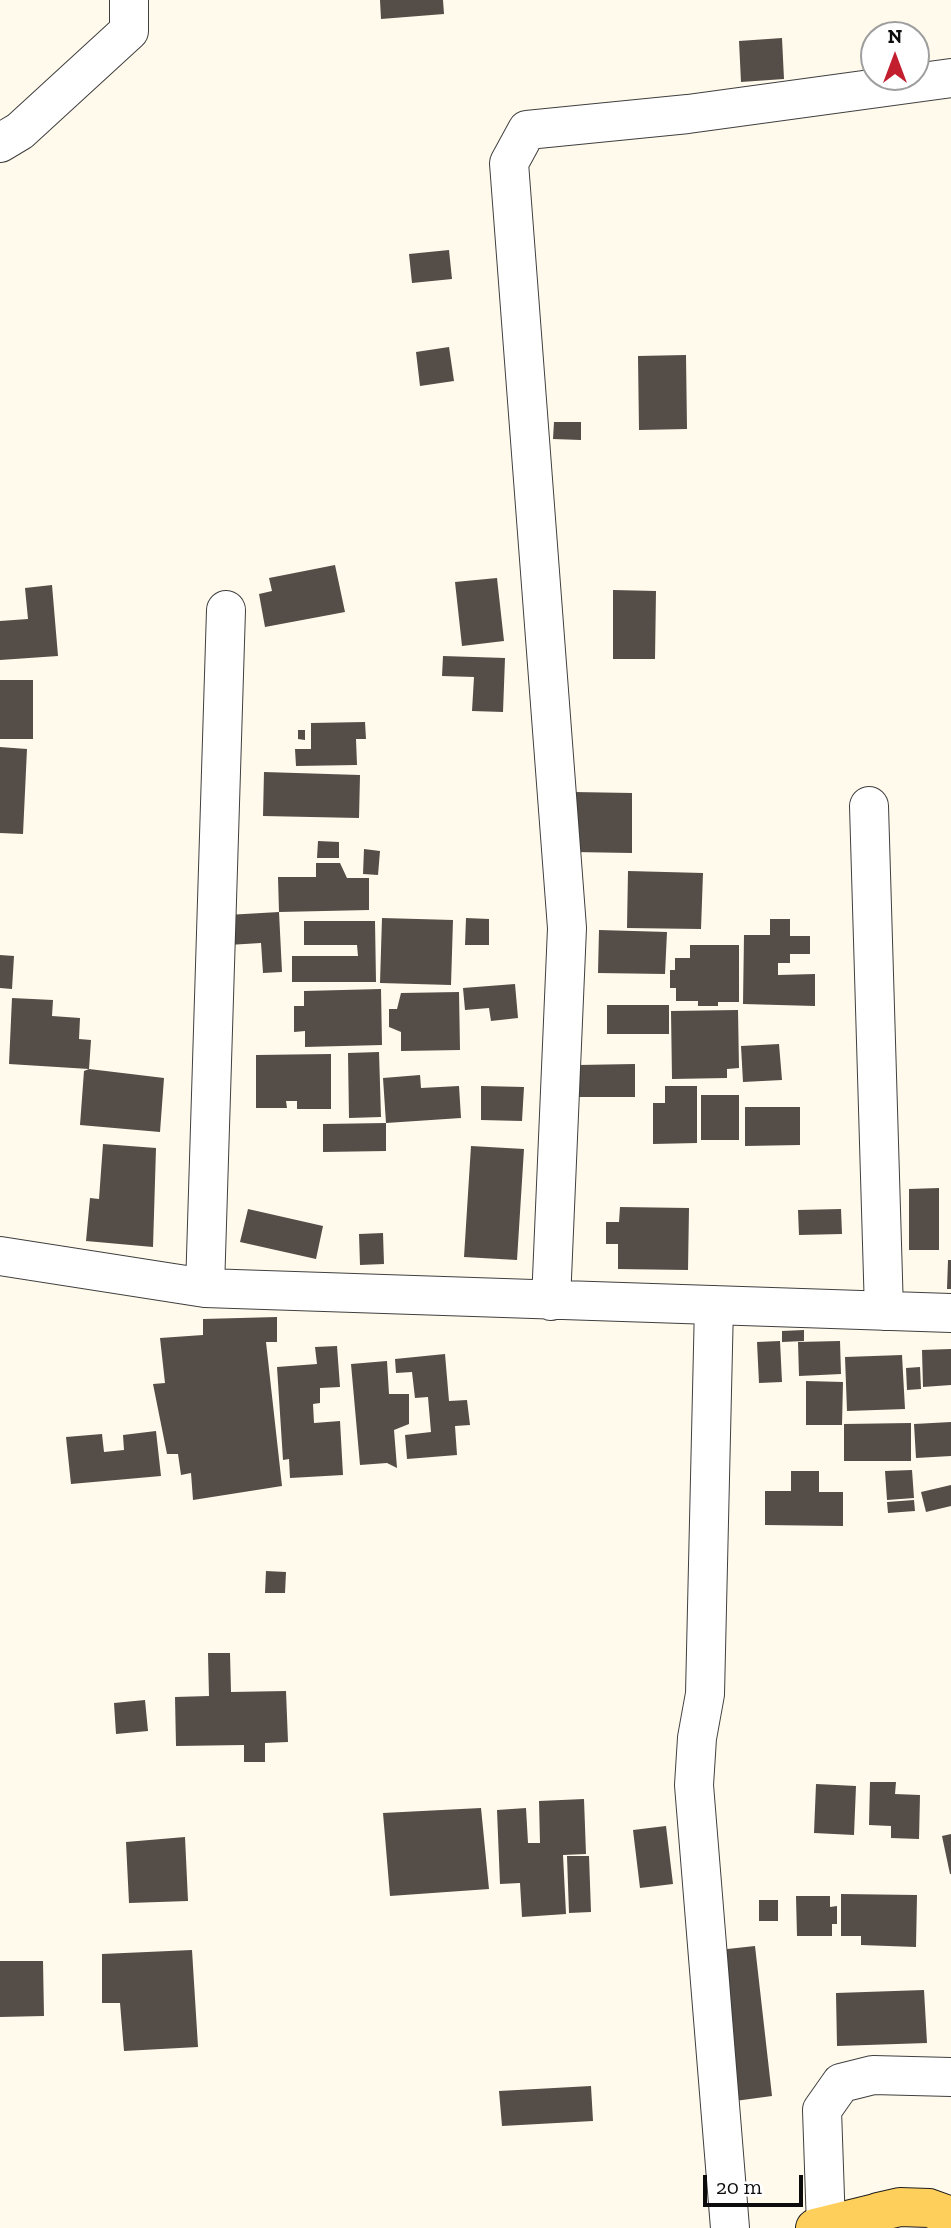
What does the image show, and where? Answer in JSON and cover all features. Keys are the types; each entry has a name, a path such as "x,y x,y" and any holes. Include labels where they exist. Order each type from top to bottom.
{"main road":[{"path":"854,2220 951,2199"},
{"path":"854,2220 929,2208 951,2216"}],"street":[{"path":"0,143 20,131 129,31 129,0"},
{"path":"551,1301 566,928 509,163 527,130 688,114 951,78"},
{"path":"205,1287 226,610"},
{"path":"869,806 884,1311"},
{"path":"0,1256 205,1287 951,1313"},
{"path":"714,1304 705,1695 697,1738 694,1785 730,2228"},
{"path":"854,2220 822,2110 841,2083 873,2075 951,2077"}],"building":[{"path":"380,0 443,0 444,14 381,19"},
{"path":"782,38 784,79 741,82 739,41"},
{"path":"449,250 452,279 412,283 409,254"},
{"path":"449,347 454,381 420,386 416,352"},
{"path":"686,355 687,429 639,430 638,356"},
{"path":"554,422 581,422 581,440 553,439"},
{"path":"335,565 345,612 265,627 259,594 272,591 269,578"},
{"path":"497,578 504,641 462,646 455,582"},
{"path":"52,585 58,656 0,660 0,621 28,619 25,588"},
{"path":"613,590 656,591 655,659 613,659"},
{"path":"443,656 505,658 503,712 472,711 474,677 442,676"},
{"path":"0,680 33,680 33,739 0,739"},
{"path":"365,722 366,739 356,739 357,765 296,766 295,749 311,749 311,723"},
{"path":"298,730 305,730 305,740 298,739"},
{"path":"0,747 27,749 23,834 0,833"},
{"path":"264,772 360,775 359,818 263,816"},
{"path":"574,792 632,793 632,853 573,852"},
{"path":"318,841 339,842 339,858 317,858"},
{"path":"364,849 380,851 378,875 363,874"},
{"path":"316,863 340,863 347,878 369,878 369,910 279,912 278,877 316,877"},
{"path":"628,871 703,873 701,929 627,928"},
{"path":"279,912 282,972 263,973 261,943 228,945 227,915"},
{"path":"382,918 453,920 451,985 380,983"},
{"path":"466,918 489,919 489,945 465,945"},
{"path":"770,919 790,919 790,936 810,936 810,954 790,954 790,963 778,963 778,975 815,974 815,1006 743,1004 744,935 770,935"},
{"path":"304,921 375,921 376,982 292,982 292,956 358,956 357,945 304,945"},
{"path":"599,930 667,932 665,974 598,973"},
{"path":"690,945 739,945 739,1002 698,1006 698,1001 676,1001 676,988 670,988 670,970 675,970 675,958 690,958"},
{"path":"0,955 14,956 12,989 0,988"},
{"path":"515,984 518,1018 491,1021 489,1008 465,1010 463,988"},
{"path":"381,989 382,1045 305,1047 305,1031 294,1032 294,1006 304,1006 304,991"},
{"path":"459,992 460,1050 401,1051 401,1032 389,1027 389,1009 397,1009 401,993"},
{"path":"12,998 53,1000 52,1016 80,1018 79,1039 91,1040 89,1069 9,1064"},
{"path":"607,1005 669,1005 669,1034 607,1034"},
{"path":"738,1010 739,1068 727,1069 727,1078 672,1079 671,1011"},
{"path":"779,1044 782,1080 743,1082 741,1046"},
{"path":"379,1052 381,1117 349,1118 348,1053"},
{"path":"331,1054 331,1109 297,1109 297,1101 286,1101 287,1108 256,1108 256,1055"},
{"path":"635,1064 635,1097 579,1097 578,1065"},
{"path":"89,1069 164,1078 160,1132 80,1125 84,1071"},
{"path":"420,1075 421,1088 459,1086 461,1118 386,1123 383,1078"},
{"path":"481,1086 524,1087 522,1121 481,1120"},
{"path":"665,1086 697,1086 697,1143 653,1144 653,1103 665,1103"},
{"path":"701,1095 739,1095 739,1140 701,1140"},
{"path":"745,1107 800,1107 800,1145 745,1146"},
{"path":"386,1123 386,1151 323,1152 323,1124"},
{"path":"103,1144 156,1148 153,1247 86,1241 90,1198 99,1199"},
{"path":"471,1146 524,1149 517,1260 464,1257"},
{"path":"939,1188 939,1250 909,1250 909,1189"},
{"path":"620,1207 689,1208 688,1270 618,1269 618,1244 606,1244 606,1222 619,1222"},
{"path":"248,1209 323,1226 316,1259 240,1242"},
{"path":"841,1209 842,1234 799,1235 798,1210"},
{"path":"383,1233 384,1264 360,1265 359,1234"},
{"path":"948,1260 951,1260 951,1289 947,1289"},
{"path":"277,1317 277,1342 266,1342 282,1486 193,1500 191,1473 181,1475 178,1454 167,1454 153,1384 165,1383 160,1338 203,1335 203,1319"},
{"path":"804,1330 804,1341 782,1342 782,1331"},
{"path":"780,1341 782,1382 759,1383 757,1342"},
{"path":"840,1341 841,1374 799,1376 798,1342"},
{"path":"337,1346 340,1387 320,1388 320,1403 313,1404 314,1423 340,1421 343,1475 290,1478 289,1459 283,1460 277,1367 317,1364 315,1347"},
{"path":"951,1349 951,1385 923,1387 922,1350"},
{"path":"445,1354 449,1401 467,1400 470,1425 455,1426 457,1455 407,1459 405,1435 431,1432 428,1397 415,1398 412,1372 396,1373 395,1359"},
{"path":"902,1355 905,1409 847,1411 845,1357"},
{"path":"387,1361 389,1394 409,1394 409,1424 394,1430 397,1468 387,1463 360,1465 351,1364"},
{"path":"920,1367 921,1389 907,1390 906,1368"},
{"path":"806,1381 843,1382 842,1425 806,1425"},
{"path":"951,1422 951,1456 916,1458 914,1424"},
{"path":"911,1423 911,1461 844,1461 844,1424"},
{"path":"156,1431 161,1476 71,1484 66,1437 102,1434 104,1452 124,1450 123,1435"},
{"path":"912,1470 914,1498 887,1500 885,1471"},
{"path":"791,1471 819,1471 819,1492 843,1492 843,1526 765,1525 765,1491 791,1491"},
{"path":"951,1485 951,1506 926,1512 921,1492"},
{"path":"914,1500 915,1511 888,1513 887,1502"},
{"path":"266,1571 286,1572 285,1593 265,1593"},
{"path":"208,1653 230,1653 231,1692 286,1691 288,1742 265,1743 265,1762 244,1762 244,1745 176,1746 175,1697 209,1696"},
{"path":"145,1700 148,1731 116,1734 114,1703"},
{"path":"870,1782 896,1782 895,1794 920,1795 919,1839 891,1838 891,1826 869,1825"},
{"path":"816,1784 856,1786 854,1835 814,1833"},
{"path":"584,1799 586,1854 563,1855 566,1914 522,1917 520,1883 500,1884 497,1810 526,1808 528,1843 540,1843 539,1801"},
{"path":"481,1808 489,1889 390,1896 383,1813"},
{"path":"666,1826 673,1884 640,1888 633,1830"},
{"path":"951,1834 951,1874 950,1874 942,1836"},
{"path":"185,1837 188,1901 129,1903 126,1842"},
{"path":"567,1856 589,1856 591,1912 569,1913"},
{"path":"841,1894 917,1895 916,1947 861,1945 861,1936 841,1936"},
{"path":"796,1896 830,1896 830,1907 837,1906 837,1924 832,1924 832,1936 797,1936"},
{"path":"759,1900 778,1900 778,1921 759,1921"},
{"path":"755,1946 772,2096 735,2101 718,1950"},
{"path":"192,1950 198,2047 124,2051 120,2003 102,2003 102,1954"},
{"path":"0,1961 43,1961 44,2016 0,2017"},
{"path":"924,1990 927,2043 837,2046 836,1993"},
{"path":"591,2086 593,2121 502,2126 499,2091"}]}
